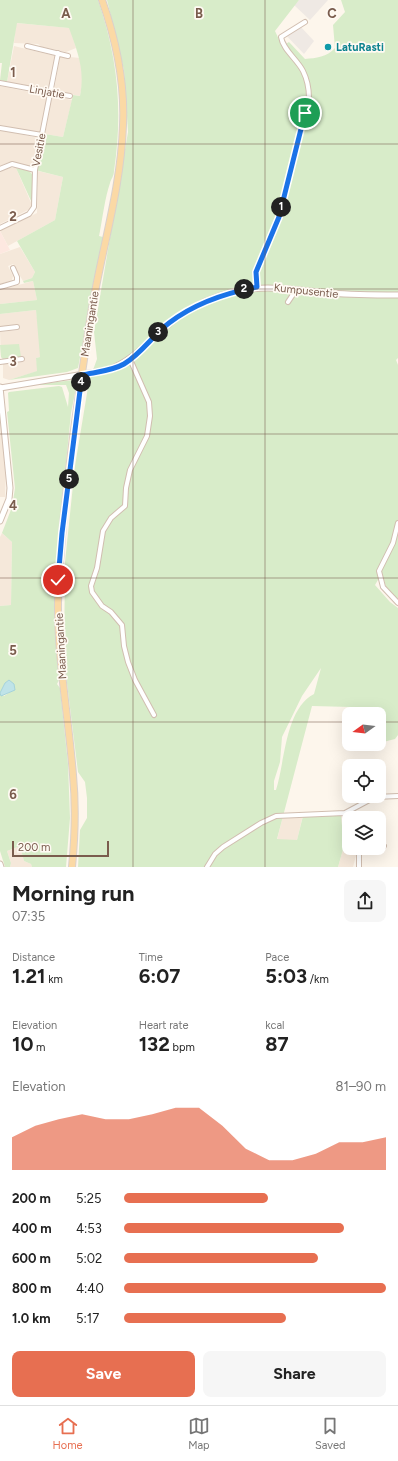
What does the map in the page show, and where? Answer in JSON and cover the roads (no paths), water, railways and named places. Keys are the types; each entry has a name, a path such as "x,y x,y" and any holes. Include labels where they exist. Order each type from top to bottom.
{"main road":[{"name":"Maaningantie","path":"72,867 75,825 74,787 61,659 58,580 62,533 90,319 117,180 123,135 123,105 119,63 114,39 102,0"}],"street":[{"path":"257,287 256,272 279,217 309,90 303,70 284,45 281,36 305,22"},
{"path":"27,46 68,56"},
{"name":"Vesitie","path":"0,228 24,217 33,210 35,170 58,53"},
{"name":"Linjatie","path":"0,83 70,96"},
{"path":"0,128 42,136"},
{"path":"0,169 12,164 35,170"},
{"path":"0,287 17,282 17,277 13,268"},
{"name":"Kumpusentie","path":"0,388 108,370 123,364 169,322 190,310 234,291 257,287 352,295 398,295"},
{"path":"288,302 296,290"},
{"path":"0,329 17,327"},
{"path":"0,362 22,359"},
{"path":"130,359 149,402 149,429 130,470 126,488 125,506 111,518 103,531 97,568 91,586 94,596 122,625 124,646 128,662 135,680 154,714"},
{"path":"0,388 2,422 10,488 9,499 0,521"},
{"path":"398,523 393,543 380,566 379,578 383,587 398,603"},
{"path":"349,811 375,797 398,796"},
{"path":"207,867 215,854 223,847 261,823 276,816 342,813"},
{"path":"359,867 360,855"}],"water":[{"path":"9,680 14,684 15,690 1,696 0,693 5,683"}],"place":[{"name":"LatuRasti","path":"328,47"}]}
